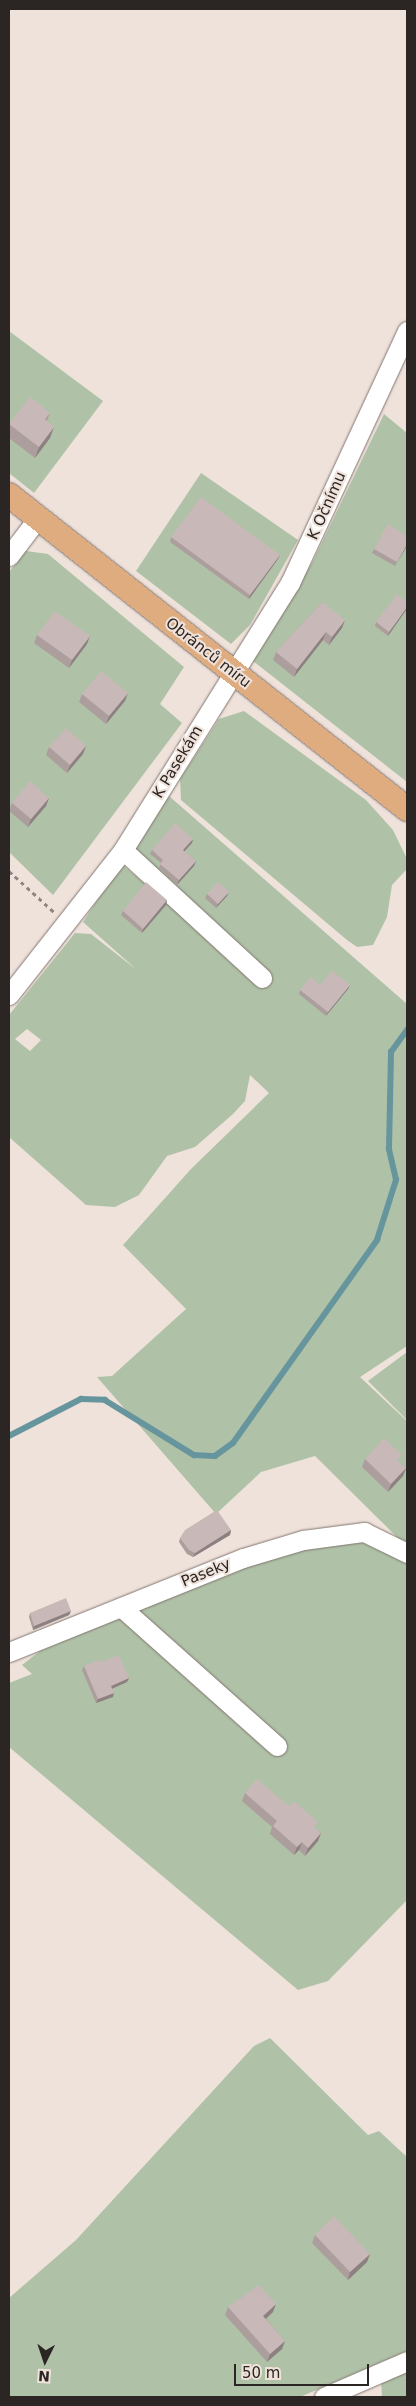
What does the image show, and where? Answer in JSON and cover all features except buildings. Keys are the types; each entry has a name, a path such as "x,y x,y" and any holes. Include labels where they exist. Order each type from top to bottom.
{"main road":[{"name":"Obránců míru","path":"9,495 407,809"}],"street":[{"name":"K Očnímu","path":"235,674 311,542 407,331"},
{"path":"9,556 38,518"},
{"name":"K Pasekám","path":"66,922 123,850 235,674"},
{"path":"123,850 262,978"},
{"path":"9,995 66,922"},
{"name":"Paseky","path":"9,1652 243,1558 328,1534 364,1532 407,1553"},
{"path":"121,1607 277,1746"},
{"path":"324,2397 407,2361"}],"path":[{"path":"9,871 66,922"}],"green space":[{"path":"9,331 103,401 34,493 9,473"},
{"path":"384,414 407,433 407,782 253,661 313,561"},
{"path":"201,473 298,540 250,625 231,644 136,571"},
{"path":"26,551 48,554 184,667 160,704 182,723 53,895 9,852 9,572"},
{"path":"244,711 366,800 393,830 407,859 407,869 392,885 387,917 373,945 357,947 347,940 181,800 180,779 219,719"},
{"path":"169,796 407,1004 407,1346 360,1377 407,1421 407,1547 315,1456 261,1472 216,1514 97,1377 112,1376 186,1309 123,1245 191,1169 269,1093 250,1075 245,1101 233,1114 195,1147 167,1156 139,1195 115,1207 86,1205 9,1137 9,1015 75,933 91,934 137,970 83,922 121,864 179,911 130,854","holes":["27,1029 41,1040 30,1051 15,1039"]},
{"path":"407,1352 407,1420 368,1381"},
{"path":"363,1541 407,1562 407,1900 328,1981 298,1990 9,1747 9,1683 32,1674 22,1665 40,1651 234,1569 308,1544"},
{"path":"270,2038 368,2135 379,2131 407,2157 407,2351 300,2397 9,2397 9,2298 76,2240 254,2046"},
{"path":"407,2370 407,2397 382,2397 381,2381"}],"waterway":[{"path":"9,1436 81,1399 105,1400 194,1455 215,1456 233,1443 377,1240 396,1180 389,1149 391,1052 407,1030"}]}
